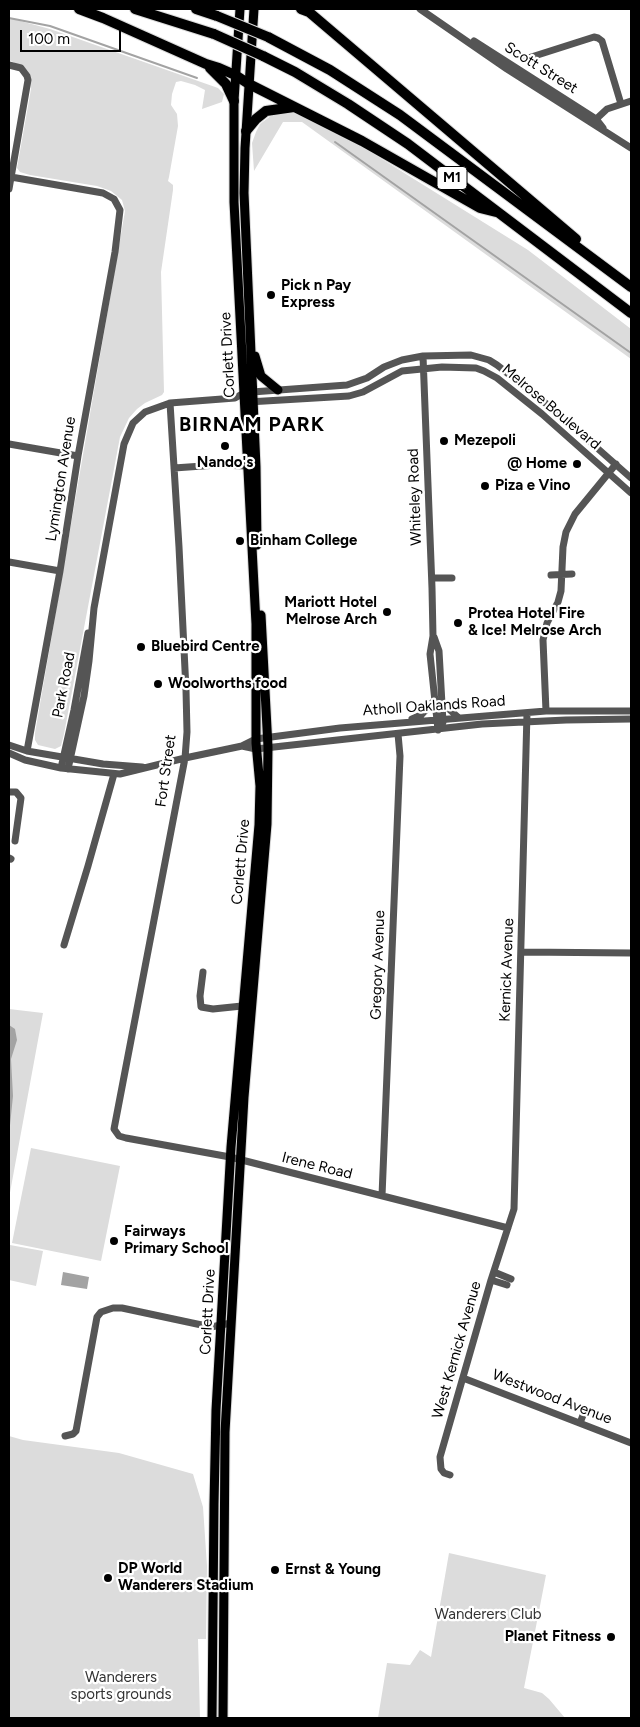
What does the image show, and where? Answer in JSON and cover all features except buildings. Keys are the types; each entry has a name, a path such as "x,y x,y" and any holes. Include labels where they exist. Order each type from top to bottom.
{"highway":[{"path":"79,9 235,75 249,84 362,140 480,208 496,212"},
{"name":"M1","path":"135,9 214,34 295,72 348,104 408,144 631,313"},
{"name":"M1","path":"196,9 268,37 330,70 375,98 631,287"},
{"path":"305,10 590,250 606,268"},
{"path":"206,64 226,84 234,101"},
{"path":"246,131 266,111 295,106"}],"main road":[{"name":"Corlett Drive","path":"223,1718 224,1481 231,1324 251,1002 267,824 268,742 258,555 256,467 248,397 234,202 234,101 240,9"},
{"name":"Corlett Drive","path":"212,1718 214,1444 230,1157 259,825 260,786 256,744 256,624 248,466 248,397 251,342 244,193 254,9"},
{"path":"251,342 261,376 278,390"}],"street":[{"name":"Scott Street","path":"420,9 458,34 467,43 594,121 631,148"},
{"path":"525,59 594,37 598,38 602,41 621,104"},
{"path":"9,65 21,68 27,76 27,86 9,189"},
{"path":"594,121 607,109 631,101"},
{"name":"Lymington Avenue","path":"11,177 103,193 114,199 120,210 118,234 78,456 60,571 26,751"},
{"name":"Melrose Boulevard","path":"248,397 278,390 356,382 371,376 391,364 423,356 471,355 489,360 553,409 631,478"},
{"name":"Whiteley Road","path":"423,356 432,578 433,636 430,654 441,729"},
{"name":"Melrose Boulevard","path":"248,397 328,398 357,394 402,371 423,368 468,367 491,374 542,414 631,493"},
{"name":"Park Road","path":"65,769 89,623 94,608 126,436 133,423 145,412 170,403 248,397"},
{"name":"Fort Street","path":"119,1136 114,1129 114,1124 185,758 187,732 170,403"},
{"path":"9,444 78,456"},
{"path":"546,711 543,640 547,623 560,597 564,542 570,521 578,509 616,464"},
{"path":"174,468 217,465 248,466"},
{"path":"9,562 60,571"},
{"path":"551,575 572,574"},
{"path":"432,578 452,578"},
{"path":"405,721 421,715 438,702 459,718"},
{"name":"Atholl Oaklands Road","path":"9,753 25,760 65,769 114,774 131,772 242,746 340,728 405,721 546,711 631,711"},
{"name":"Kernick Avenue","path":"508,1228 514,1199 528,713"},
{"name":"Atholl Oaklands Road","path":"268,742 398,734 482,724 631,719"},
{"path":"340,728 358,737"},
{"name":"Gregory Avenue","path":"382,1196 400,756 398,734"},
{"name":"Atholl Oaklands Road","path":"9,744 26,751 103,764 148,767"},
{"path":"64,945 114,774"},
{"path":"9,792 16,792 21,798 15,841"},
{"path":"522,952 631,953"},
{"path":"203,972 200,996 202,1007 213,1009 242,1006"},
{"name":"Irene Road","path":"119,1136 230,1157 508,1228"},
{"name":"West Kernick Avenue","path":"450,1475 444,1474 441,1469 440,1458 491,1280 508,1228"},
{"path":"491,1280 509,1282 494,1272"},
{"path":"66,1436 76,1431 97,1317 101,1312 113,1308 122,1308 211,1327 231,1324"},
{"name":"Westwood Avenue","path":"463,1378 631,1443"},
{"path":"580,1423 585,1410"}],"green space":[{"path":"9,18 50,29 218,88 224,94 222,102 202,109 205,90 195,85 181,81 176,82 172,94 171,105 177,114 178,126 168,181 173,185 173,190 161,272 164,392 137,409 129,418 120,437 64,734 61,746 55,749 38,745 35,740 35,733 125,211 122,200 111,191 97,186 30,175 20,172 17,168 31,89 29,74 21,66 9,60"},
{"path":"290,111 348,138 528,250 631,329 631,359 302,122 283,122 254,171 252,143 260,124 272,115"},
{"path":"9,1009 43,1013 9,1198"},
{"path":"31,1148 120,1166 101,1261 12,1243"},
{"path":"10,1245 43,1251 36,1286 9,1280"},
{"name":"DP World Wanderers Stadium","path":"9,1436 23,1440 119,1453 193,1474 203,1507 207,1566 206,1639 198,1639 200,1718 9,1718"},
{"name":"Wanderers Club","path":"449,1553 546,1575 524,1688 542,1693 565,1718 378,1718 387,1663 410,1665 420,1650 431,1657"}],"shaded area":[{"path":"9,1025 15,1029 17,1040 11,1059 13,1096 9,1135"},
{"path":"63,1272 89,1277 87,1289 61,1285"}],"waterway":[{"path":"9,18 50,26 197,78"},
{"path":"335,142 631,353"}],"place":[{"name":"Pick n Pay Express","path":"271,295"},
{"name":"Mezepoli","path":"444,441"},
{"name":"Nando's","path":"225,446"},
{"name":"@ Home","path":"577,464"},
{"name":"Piza e Vino","path":"485,486"},
{"name":"Binham College","path":"240,541"},
{"name":"Mariott Hotel Melrose Arch","path":"387,612"},
{"name":"Protea Hotel Fire & Ice! Melrose Arch","path":"458,623"},
{"name":"Bluebird Centre","path":"141,647"},
{"name":"Woolworths food","path":"158,684"},
{"name":"Fairways Primary School","path":"114,1241"},
{"name":"Ernst & Young","path":"275,1570"},
{"name":"DP World Wanderers Stadium","path":"108,1578"},
{"name":"Planet Fitness","path":"611,1637"}],"district":[{"name":"BIRNAM PARK","path":"252,425"}],"park label":[{"name":"Wanderers sports grounds","path":"121,1686"}]}
